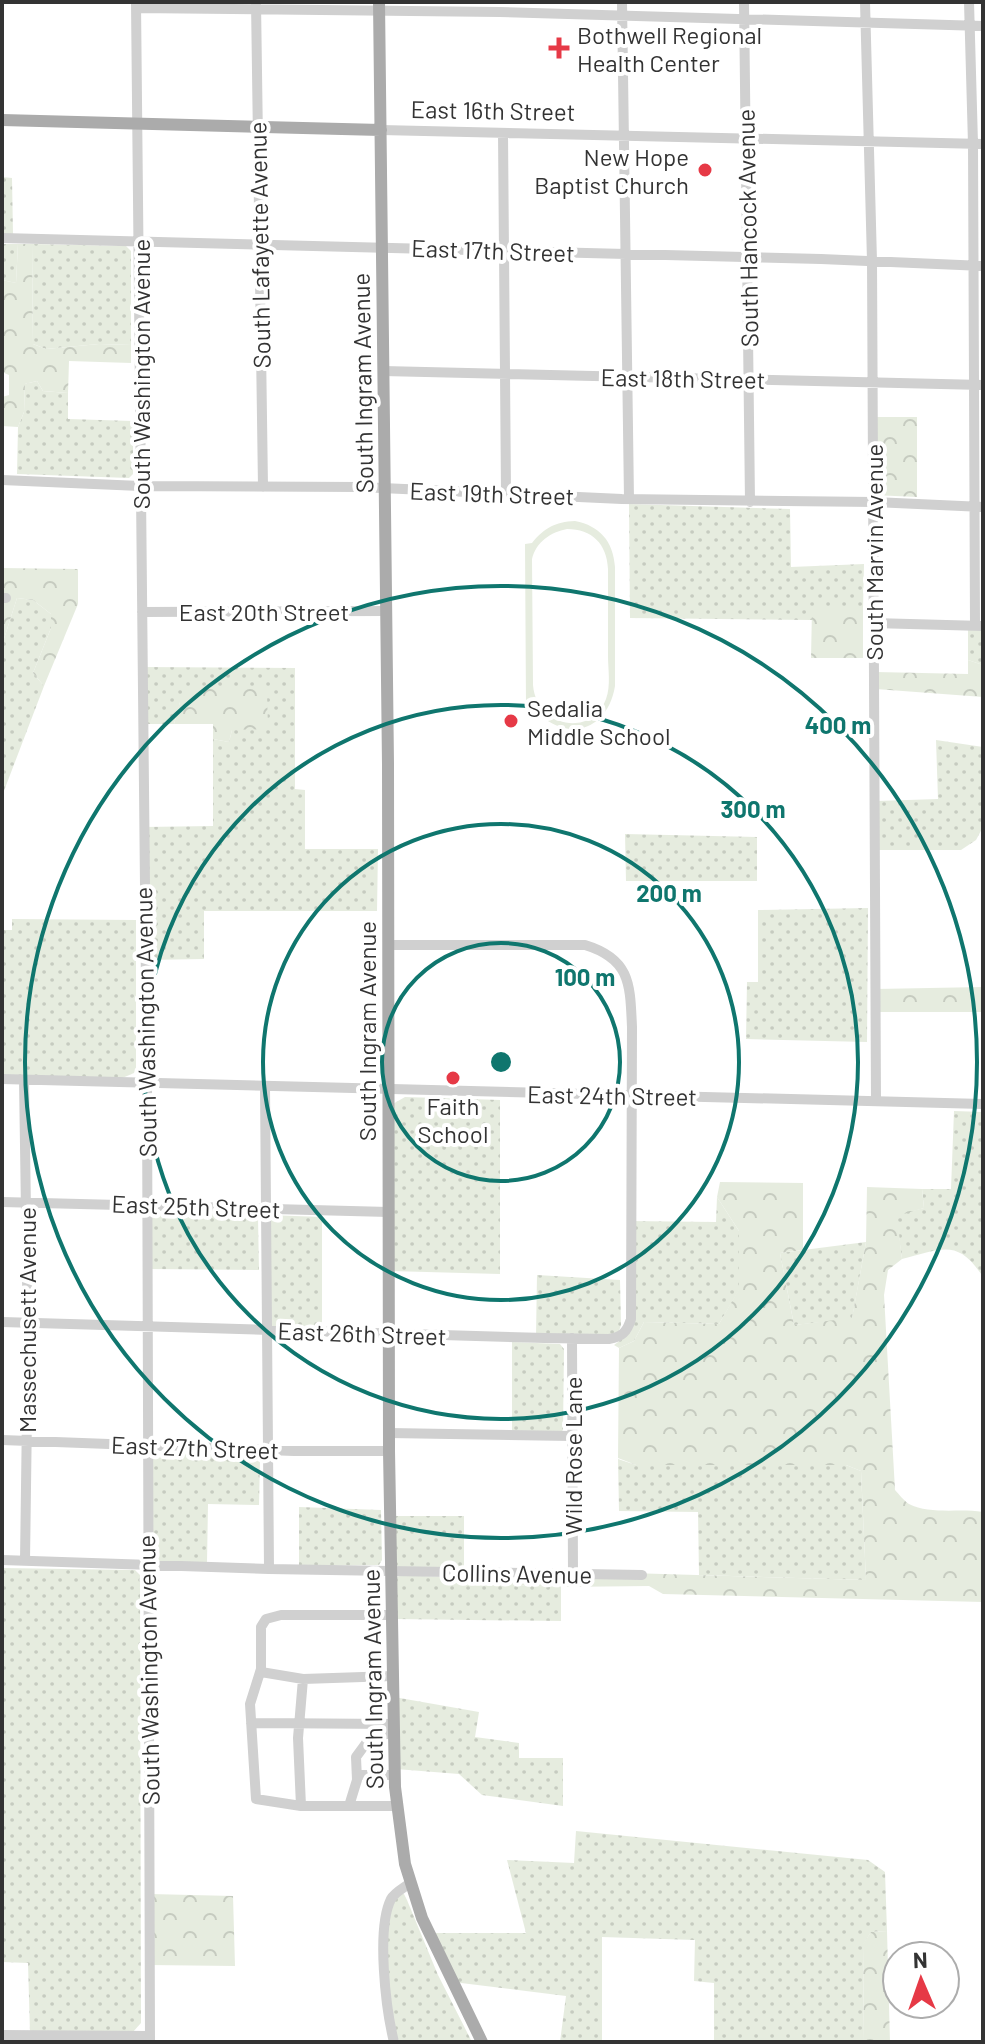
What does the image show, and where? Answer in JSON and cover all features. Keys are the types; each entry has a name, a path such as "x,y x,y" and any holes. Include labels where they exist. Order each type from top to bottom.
{"main road":[{"name":"South Ingram Avenue","path":"379,6 386,489 389,1451 396,1806 405,1864 422,1918 482,2042"},
{"name":"East 16th Street","path":"2,120 381,130"}],"street":[{"path":"622,2 629,499"},
{"name":"South Hancock Avenue","path":"744,2 750,502"},
{"name":"South Marvin Avenue","path":"865,2 872,261 876,1101"},
{"path":"873,623 979,626 978,144 969,2"},
{"path":"136,5 500,7 622,16 983,26"},
{"name":"South Washington Avenue","path":"136,5 142,836 147,1083 150,2039"},
{"name":"South Lafayette Avenue","path":"256,5 263,487"},
{"name":"East 16th Street","path":"381,130 978,144"},
{"path":"503,133 506,493"},
{"name":"East 17th Street","path":"2,238 747,256 978,266"},
{"name":"East 18th Street","path":"383,371 978,385"},
{"name":"East 19th Street","path":"2,480 979,507"},
{"name":"East 20th Street","path":"142,612 386,611"},
{"name":"East 26th Street","path":"2,1322 390,1334 619,1337 628,1328 631,1319 632,1027 630,986 621,967 605,951 585,945 388,945"},
{"name":"East 24th Street","path":"2,1079 983,1104"},
{"name":"Massechusett Avenue","path":"24,1080 28,1323 25,1561"},
{"path":"265,1086 269,1569"},
{"name":"East 25th Street","path":"2,1202 389,1212"},
{"name":"Wild Rose Lane","path":"572,1338 573,1574"},
{"path":"389,1433 572,1436"},
{"name":"East 27th Street","path":"2,1440 268,1450 389,1451"},
{"name":"Collins Avenue","path":"2,1560 269,1569 642,1575"},
{"path":"392,1615 281,1615 266,1619 261,1627 261,1672 250,1704 256,1799 301,1806 396,1806"},
{"path":"261,1672 303,1679 393,1676"},
{"path":"301,1806 299,1723 303,1679"},
{"path":"251,1723 394,1728"},
{"path":"349,1806 357,1775 356,1757 367,1742 394,1728"},
{"path":"357,1775 395,1775"},
{"path":"394,2042 384,1983 388,1909 393,1896 410,1883"},
{"path":"2,2035 150,2039"}],"green space":[{"path":"2,177 12,178 13,234 2,234"},
{"path":"2,244 18,244 16,283 2,280"},
{"path":"18,244 32,244 33,344 46,349 99,344 131,345 131,363 69,361 68,393 43,391 37,381 25,384 24,412 18,427 2,426 2,397 9,395 9,375 2,372 2,280 16,283"},
{"path":"32,244 126,246 131,251 131,345 99,344 46,349 33,344"},
{"path":"37,381 43,391 68,393 68,419 133,421 133,474 129,478 17,474 18,427 24,412 25,384"},
{"path":"873,417 917,417 917,497 873,495"},
{"path":"629,504 790,509 791,567 864,564 863,609 813,609 812,620 630,618"},
{"path":"568,522 584,523 604,536 615,567 615,686 603,715 582,728 570,729 557,726 532,707 526,707 525,544 532,543 550,527","holes":["567,529 591,535 601,545 607,560 609,678 608,694 599,712 577,723 553,718 536,699 533,685 532,559 537,548 550,535"]},
{"path":"2,568 78,569 78,604 44,686 33,673 51,628 51,614 33,600 17,598 2,645"},
{"path":"17,598 33,600 51,614 51,628 33,673 44,686 2,796 2,645"},
{"path":"812,609 863,609 863,658 811,658"},
{"path":"968,627 983,628 983,665 968,660"},
{"path":"968,660 983,665 983,697 876,689 876,672 968,674"},
{"path":"143,667 295,668 295,789 305,790 305,849 378,849 377,911 204,911 204,959 146,960 144,827 213,826 213,739 229,742 232,730 180,702 174,724 143,724"},
{"path":"193,687 258,687 267,693 268,729 232,730 229,742 213,739 213,724 174,724 180,702"},
{"path":"936,740 983,747 983,827 976,840 961,850 876,850 877,801 938,799"},
{"path":"625,834 757,837 757,881 626,881"},
{"path":"868,908 867,1042 746,1039 747,982 758,982 758,910"},
{"path":"12,919 136,920 134,1073 120,1079 2,1075 2,930 12,930"},
{"path":"983,987 983,1012 877,1012 876,989"},
{"path":"405,1097 500,1100 500,1274 390,1271 391,1105"},
{"path":"954,1111 983,1112 983,1277 965,1256 948,1250 902,1259 896,1215 924,1208 922,1189 951,1189"},
{"path":"720,1182 803,1183 803,1250 780,1253 794,1325 852,1318 866,1242 867,1187 922,1189 924,1208 897,1216 902,1259 888,1270 884,1295 895,1490 907,1503 917,1507 983,1512 983,1602 663,1594 649,1586 561,1587 469,1583 463,1578 470,1575 629,1573 866,1580 861,1471 846,1465 636,1465 618,1458 619,1348 634,1341 644,1322 719,1324 739,1289 739,1231 717,1197"},
{"path":"717,1197 739,1231 739,1290 719,1324 644,1322 634,1341 619,1348 614,1345 626,1336 629,1322 628,1221 716,1222"},
{"path":"156,1213 254,1213 258,1218 259,1270 149,1269 150,1217"},
{"path":"268,1215 322,1217 322,1327 268,1326"},
{"path":"866,1242 852,1319 794,1325 780,1253"},
{"path":"537,1275 620,1280 621,1325 618,1334 536,1336"},
{"path":"512,1342 560,1344 564,1349 563,1430 560,1433 512,1432"},
{"path":"153,1453 255,1455 260,1460 259,1505 208,1504 207,1563 152,1562"},
{"path":"618,1459 636,1465 846,1465 861,1471 866,1580 699,1575 698,1512 619,1511"},
{"path":"299,1507 381,1510 382,1560 379,1565 299,1566"},
{"path":"392,1516 464,1516 464,1569 398,1567 392,1562"},
{"path":"2,1568 135,1570 140,1575 141,2023 132,2033 30,2033 28,1963 2,1962"},
{"path":"396,1577 463,1578 469,1583 561,1587 561,1621 394,1619"},
{"path":"394,1697 479,1712 475,1737 519,1743 519,1758 563,1758 563,1806 482,1795 459,1774 396,1769"},
{"path":"576,1831 868,1860 885,1872 887,1931 871,1932 863,1945 864,2042 714,2042 714,1983 694,1981 695,1940 602,1937 602,2042 560,2042 566,1996 453,1982 429,1933 526,1933 507,1860 574,1863"},
{"path":"150,1894 233,1896 235,1966 150,1965"},
{"path":"397,1894 404,1894 438,1975 472,2042 400,2042 394,2032 387,2005 388,1909"},
{"path":"887,1931 887,1940 881,1940 881,2020 889,2020 890,2042 864,2042 863,1944 871,1932"}],"place":[{"name":"Bothwell Regional Health Center","path":"559,48"},
{"name":"New Hope Baptist Church","path":"705,170"},
{"name":"Sedalia Middle School","path":"511,721"},
{"name":"Faith School","path":"453,1078"}]}
